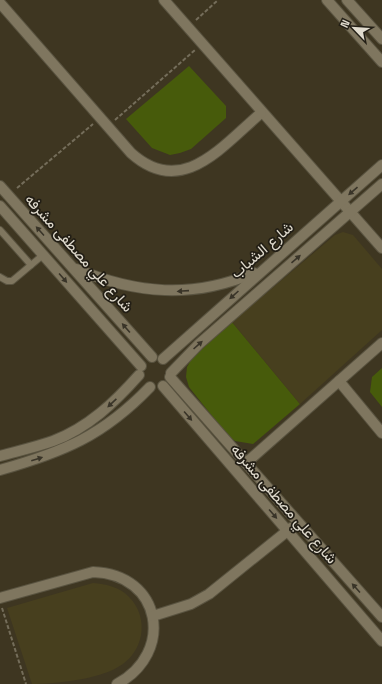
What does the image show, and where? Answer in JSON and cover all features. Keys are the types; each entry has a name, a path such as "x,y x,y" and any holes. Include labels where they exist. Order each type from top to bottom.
{"street":[{"path":"164,0 261,113 382,248"},
{"path":"327,0 382,62"},
{"path":"347,0 382,39"},
{"path":"0,3 100,118 142,163 155,169 170,172 184,171 198,165 261,113"},
{"name":"شارع الشباب","path":"162,359 261,270 382,165"},
{"name":"شارع الشباب","path":"170,375 199,344 382,184"},
{"name":"شارع علي مصطفى مشرفه","path":"0,186 152,358"},
{"name":"شارع علي مصطفى مشرفه","path":"0,206 140,371"},
{"path":"73,268 129,286 167,292 187,291 225,283 261,270"},
{"path":"246,463 382,343"},
{"path":"0,456 54,440 86,424 114,402 140,371 145,361 152,358 162,359 168,365 170,375 162,386 150,388 123,414 92,435 59,452 0,470"},
{"path":"140,371 143,383 150,388"},
{"name":"شارع علي مصطفى مشرفه","path":"170,375 382,617"},
{"path":"339,381 382,433"},
{"name":"شارع علي مصطفى مشرفه","path":"162,386 382,642"},
{"path":"153,616 191,604 208,594 298,522"},
{"path":"0,598 93,572 107,572 120,576 132,583 142,592 149,603 153,616 154,630 152,644 147,657 133,674 117,684"},
{"path":"362,618 374,607"}],"lane":[{"path":"0,230 31,265"},
{"path":"0,277 7,281 12,281 43,255"}],"path":[{"path":"187,27 218,0"},
{"path":"108,126 202,44"},
{"path":"8,195 100,118"},
{"path":"0,601 26,684"}],"green space":[{"path":"189,66 226,106 226,118 191,149 170,155 152,148 126,119"},
{"path":"232,322 300,404 253,444 235,441 228,436 189,387 186,377 187,367 192,358"},
{"path":"382,368 382,407 370,392 372,377"}],"sand":[{"path":"343,232 353,235 382,269 382,330 300,404 232,322 335,235"},
{"path":"93,583 117,588 129,597 136,605 142,625 141,635 134,653 127,661 118,667 100,675 64,682 32,684 7,608"}]}
